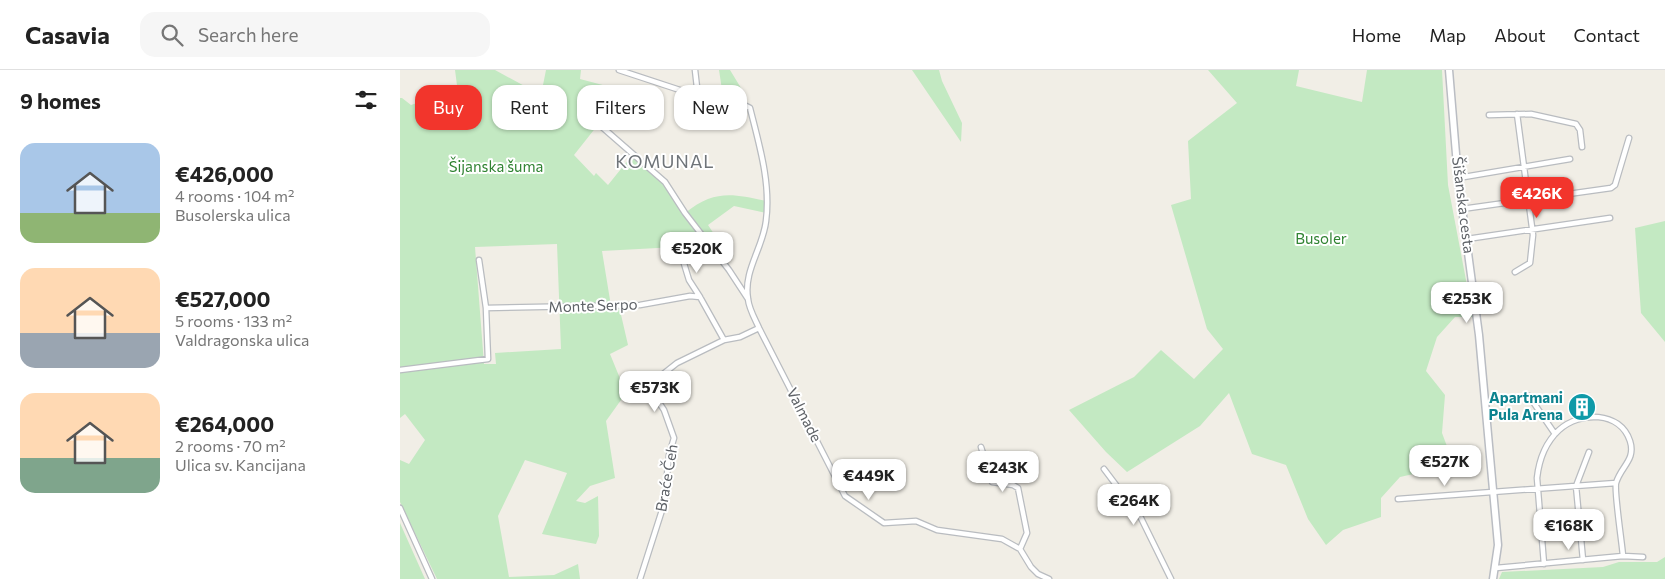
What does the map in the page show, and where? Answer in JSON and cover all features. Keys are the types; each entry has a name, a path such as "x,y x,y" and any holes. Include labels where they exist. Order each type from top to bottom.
{"main road":[{"name":"Šišanska cesta","path":"1449,70 1458,178 1468,239 1479,335 1498,545 1494,579"}],"street":[{"path":"619,70 674,88"},
{"path":"695,70 697,85"},
{"path":"747,106 750,108 761,150 767,192 766,223 748,275 748,299"},
{"path":"1515,272 1530,264 1533,250 1517,114"},
{"path":"1489,115 1531,114 1576,124 1580,130 1582,146"},
{"path":"605,130 665,182 685,213 724,262 748,299"},
{"path":"1462,210 1611,188 1615,185 1629,138"},
{"path":"1458,178 1570,159"},
{"path":"1468,239 1610,218"},
{"path":"682,257 689,280 724,340"},
{"path":"400,370 488,359 486,308 479,260"},
{"name":"Monte Serpo","path":"486,308 640,305 690,296 700,297"},
{"name":"Valmade","path":"748,299 759,328 845,496 884,523 922,522 937,530 1002,539 1020,549"},
{"name":"Braće Čeh","path":"640,579 664,504 669,455 674,438 664,410 648,386 678,363 724,340 740,337 759,328"},
{"path":"1529,396 1556,434"},
{"path":"1544,564 1537,490 1539,464 1556,434 1567,424 1580,419 1604,416 1616,422 1626,433 1631,447 1631,459 1616,483 1623,556"},
{"path":"981,447 992,482 1018,488 1027,533 1020,549 1031,567 1038,574 1049,579"},
{"path":"1583,560 1576,486 1590,452"},
{"path":"1104,469 1141,518 1170,579"},
{"path":"1398,500 1616,483"},
{"path":"400,508 432,579"},
{"path":"1496,568 1623,556 1643,557"}],"green space":[{"name":"Šijanska šuma","path":"455,70 495,70 523,85 492,85 492,130 567,130 567,85 543,85 546,70 581,70 580,79 603,85 577,85 577,130 594,130 574,155 594,176 596,173 608,185 633,154 665,182 685,213 706,200 724,195 767,201 766,213 734,206 708,225 714,234 707,242 676,247 602,251 611,306 619,306 628,345 610,354 626,393 606,421 615,478 590,486 576,501 585,503 598,496 599,536 596,544 542,534 567,473 525,460 498,516 509,577 554,575 578,564 580,579 437,579 400,502 400,460 409,464 425,440 405,414 400,418 400,98 411,105 415,104 415,130 482,130 482,85 457,85","holes":["557,244 561,349 495,353 496,364 484,364 475,247"]},
{"path":"719,70 730,70 739,85 721,85"},
{"path":"912,70 939,70 942,81 962,123 961,142"},
{"name":"Busoler","path":"1208,70 1299,70 1296,86 1362,102 1367,70 1442,70 1448,185 1473,317 1455,317 1437,337 1426,371 1445,395 1442,433 1454,465 1400,477 1381,498 1381,517 1343,530 1326,545 1308,519 1286,465 1252,454 1229,393 1200,426 1127,472 1106,452 1069,410 1134,377 1161,350 1194,379 1223,349 1207,329 1171,205 1191,199 1188,141 1237,103"},
{"path":"1665,221 1665,342 1641,313 1635,228"},
{"path":"400,523 425,579 400,579"},
{"path":"1665,557 1665,579 1499,579 1502,572 1603,567 1619,562 1657,562"}],"place":[{"name":"Apartmani Pula Arena","path":"1582,407"}],"district":[{"name":"KOMUNAL","path":"665,162"}]}
